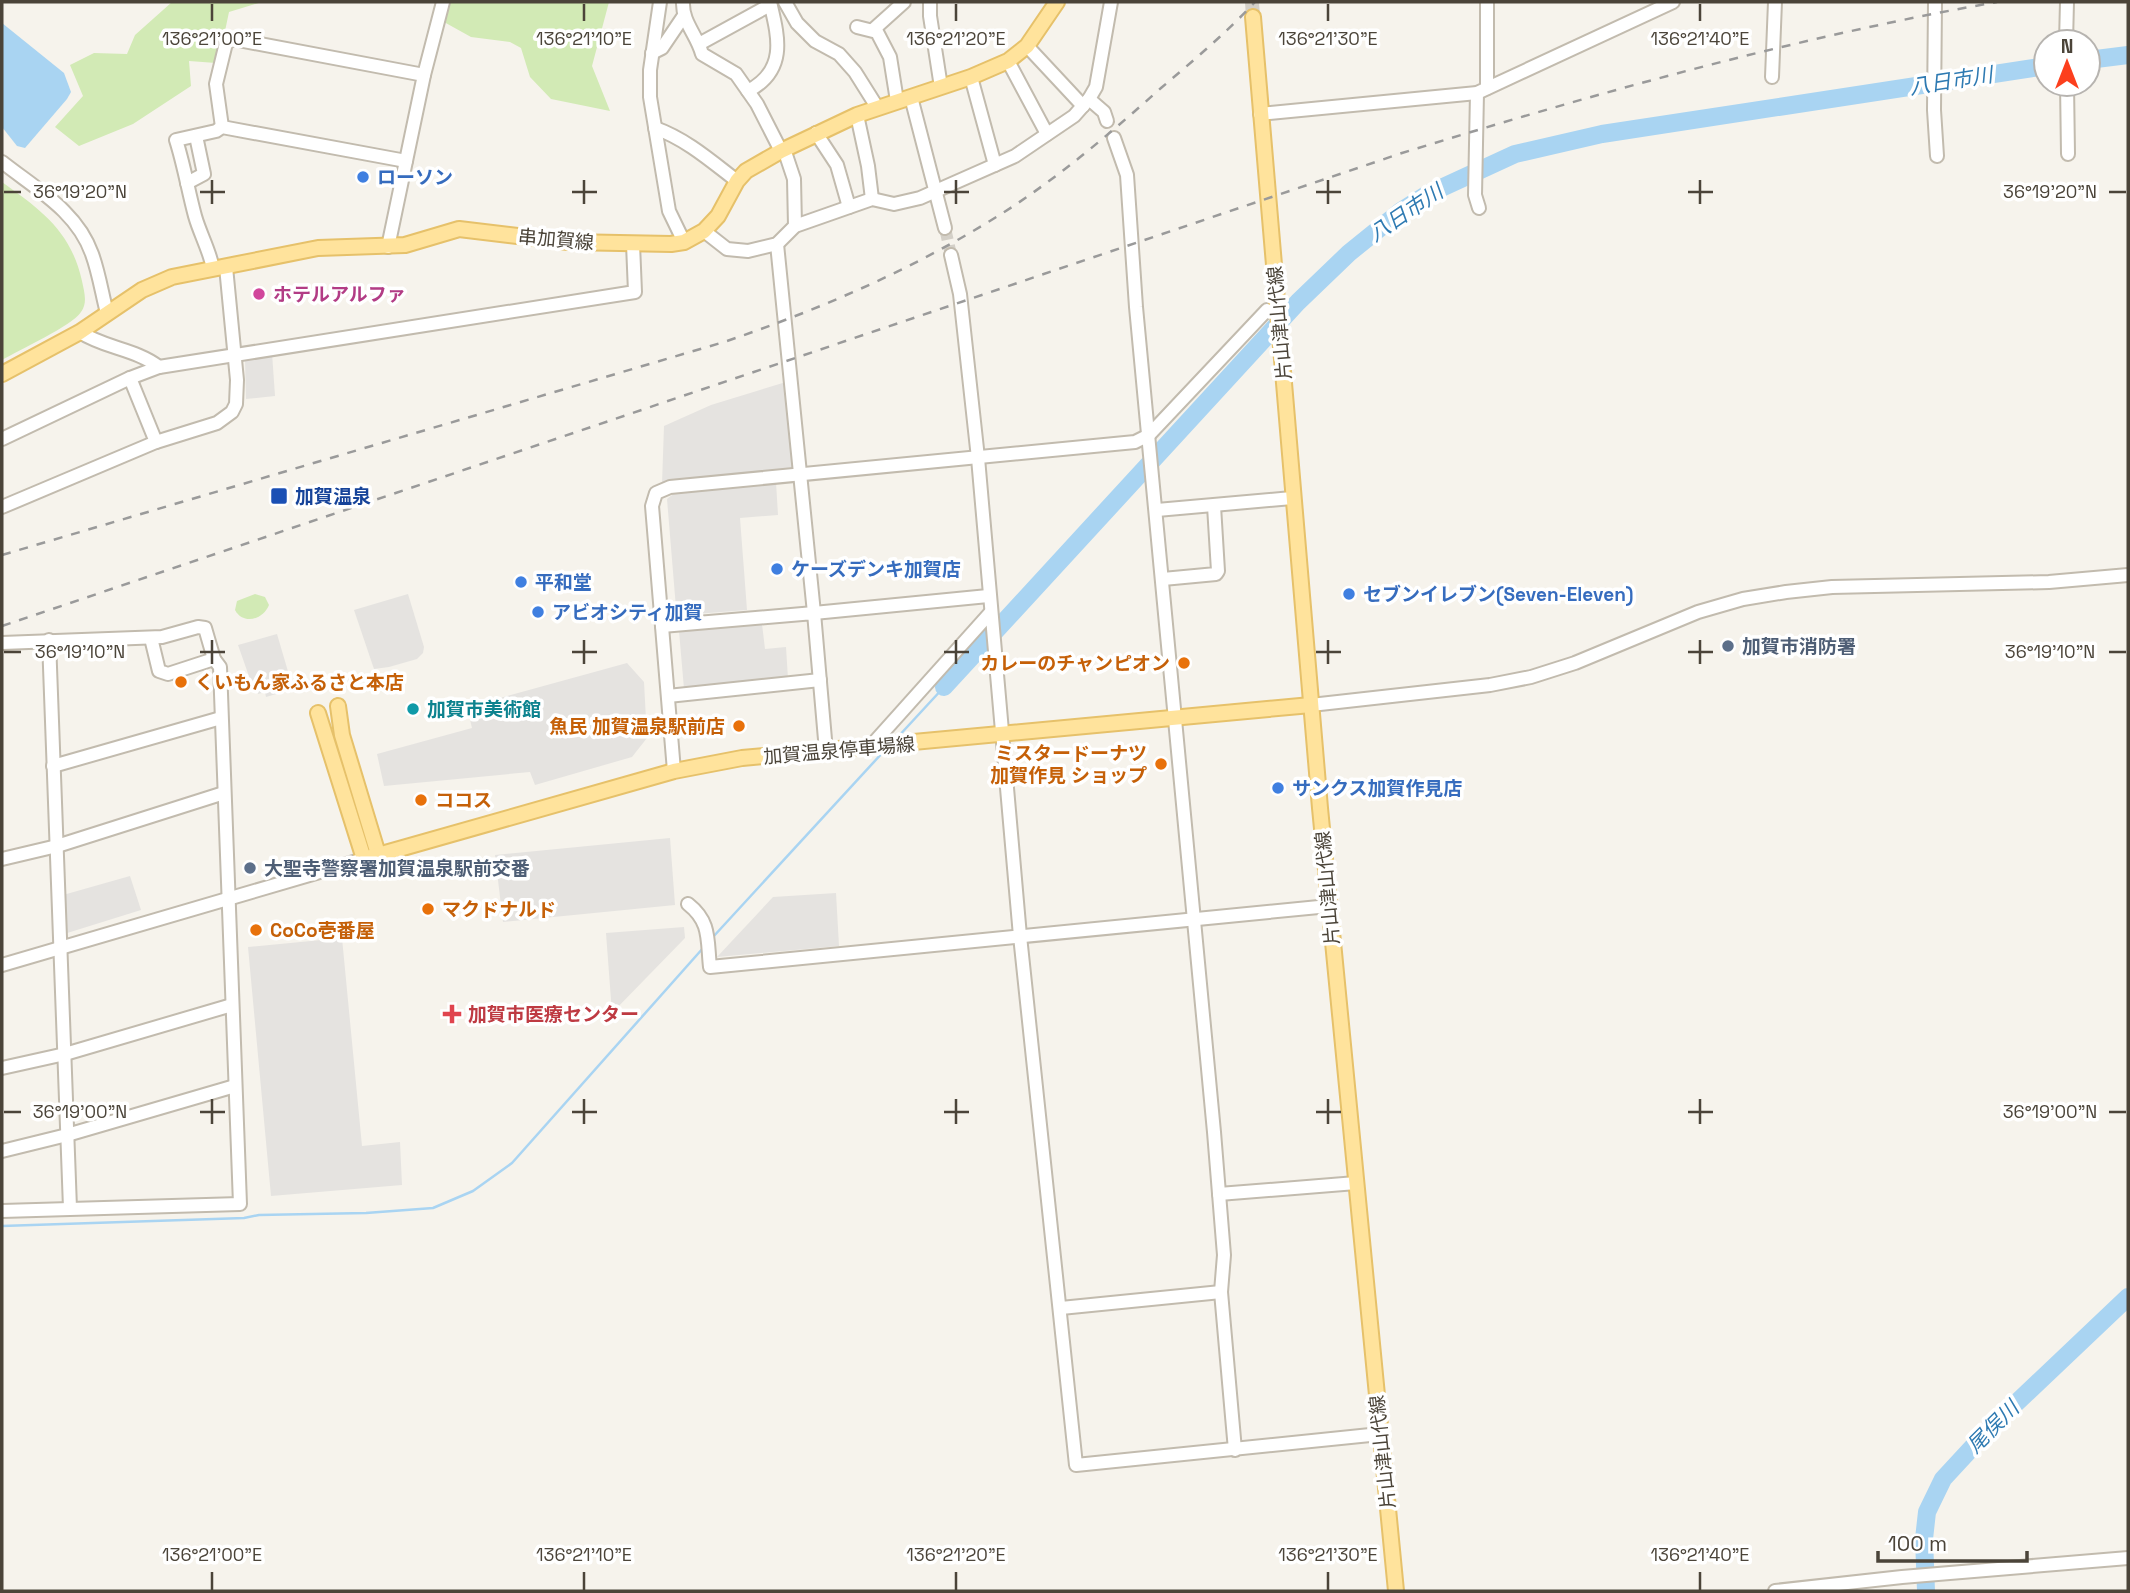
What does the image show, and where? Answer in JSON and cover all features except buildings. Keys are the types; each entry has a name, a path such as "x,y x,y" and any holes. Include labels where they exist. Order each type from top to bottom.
{"main road":[{"name":"串加賀線","path":"2,374 80,332 156,282 318,248 388,247 419,242 459,229 568,242 684,242 704,231 718,216 737,181 746,172 782,150 857,115 971,77 1008,61 1027,46 1054,3"},
{"name":"片山津山代線","path":"1253,17 1273,309 1282,342 1292,498 1395,1591"},
{"name":"加賀温泉停車場線","path":"371,857 674,771 742,758 1311,705"},
{"path":"338,706 342,735 371,857"},
{"path":"318,713 371,857"}],"street":[{"path":"388,247 424,75 443,2"},
{"path":"660,2 649,84 669,211 684,242"},
{"path":"683,2 683,17 702,54 736,74 782,150 794,178 795,226"},
{"path":"785,2 797,23 815,41 839,54 855,72 877,107"},
{"path":"858,27 874,29 904,2"},
{"path":"930,2 941,87"},
{"path":"704,231 727,249 748,251 777,244 795,226 872,199 894,204 936,192 1014,156 1074,116 1086,103 1096,87 1111,2"},
{"path":"1479,208 1475,195 1474,156 1482,90 1487,2"},
{"path":"1260,114 1482,90 1673,2"},
{"path":"1772,77 1775,2"},
{"path":"1935,2 1934,110 1937,156"},
{"path":"2066,28 2067,2"},
{"path":"699,44 770,3 778,38 774,66 755,87 748,90"},
{"path":"652,54 662,48 683,17"},
{"path":"874,29 890,57 936,192 945,228"},
{"path":"222,127 216,84 226,43 233,39 424,75"},
{"path":"1027,46 1086,103 1104,112 1107,121"},
{"path":"1008,61 1046,134"},
{"path":"971,77 995,165"},
{"path":"2067,98 2068,154"},
{"path":"857,115 872,199"},
{"path":"2,507 156,442 217,423 232,412 236,404 237,380 220,268 211,258 201,234 187,183 186,169 176,140 216,131 222,127 406,161"},
{"path":"655,128 670,133 696,149 737,181"},
{"path":"816,133 837,165 849,207"},
{"path":"187,183 204,174 196,136"},
{"path":"1114,138 1126,175 1157,510 1219,1194 1224,1255 1221,1292 1235,1450"},
{"path":"2,162 51,198 73,220 93,255 107,313"},
{"path":"2,439 130,377 159,367 635,292 633,244"},
{"path":"777,244 826,751"},
{"path":"951,255 960,294 978,458 988,596 1004,735 1020,936 1076,1465 1380,1434"},
{"path":"674,771 652,506 656,493 670,487 1119,445 1149,438 1273,309"},
{"path":"80,332 89,338 150,359 159,367"},
{"path":"130,377 156,442"},
{"path":"1157,510 1292,498"},
{"path":"1163,579 1218,572 1214,506"},
{"path":"1311,705 1490,685 1531,677 1575,663 1698,612 1743,599 1786,592 1832,587 2049,582 2127,575"},
{"path":"662,626 988,596"},
{"path":"872,747 991,615"},
{"path":"2,643 151,638 198,627 205,628 214,659 220,667 240,1204 2,1211"},
{"path":"151,638 159,671 168,674 214,659"},
{"path":"49,640 70,1209"},
{"path":"668,696 820,680"},
{"path":"53,766 221,718"},
{"path":"2,859 57,846 224,793"},
{"path":"2,965 371,857"},
{"path":"688,904 701,916 706,930 710,967 1329,906"},
{"path":"2,1068 65,1054 232,1005"},
{"path":"2,1151 235,1086"},
{"path":"1219,1194 1356,1183"},
{"path":"1061,1308 1221,1292"},
{"path":"1776,1591 1902,1577 2128,1558"}],"green space":[{"path":"172,2 262,2 229,12 225,31 215,33 220,44 216,63 189,61 191,86 133,124 79,146 55,127 83,96 70,65 94,53 127,54 135,35"},
{"path":"449,2 609,2 592,66 610,111 551,99 530,77 521,48 510,42 471,37 444,22"},
{"path":"2,182 42,212 62,235 77,264 85,301 76,318 2,360"},
{"path":"255,594 265,597 269,605 258,617 243,618 235,610 237,601"}],"shaded area":[{"path":"272,353 275,396 246,399 245,358"},
{"path":"786,382 795,466 789,472 662,484 664,426 711,405"},
{"path":"776,482 778,515 740,518 747,610 683,615 679,613 676,608 667,499 677,491"},
{"path":"408,594 424,647 423,653 417,659 374,669 354,610"},
{"path":"762,624 765,649 786,647 788,679 684,689 679,631"},
{"path":"277,634 292,685 289,686 290,690 266,697 265,692 258,694 255,682 251,682 238,645"},
{"path":"627,663 644,682 647,738 632,757 535,785 530,772 384,786 377,754 472,728 467,707"},
{"path":"670,838 675,905 503,922 495,855"},
{"path":"130,876 141,910 64,934 63,895"},
{"path":"836,893 839,946 717,957 773,897"},
{"path":"684,927 685,938 612,1013 606,933"},
{"path":"342,938 362,1146 400,1142 402,1185 271,1196 248,947"}],"water":[{"path":"2,23 64,73 71,92 25,148 17,146 2,127"}],"waterway":[{"name":"八日市川","path":"2102,58 2128,55"},
{"name":"八日市川","path":"944,687 1298,302 1349,253 1401,211 1426,195 1515,154 1602,134 2032,68"},
{"path":"896,739 944,687"},
{"path":"713,937 884,751"},
{"path":"2,1226 366,1213 433,1208 473,1191 512,1163 704,947"},
{"name":"尾俣川","path":"1926,1591 1924,1539 1927,1512 1943,1479 1992,1426 2128,1297"}],"tunnel":[{"path":"1252,2 1253,17"},
{"path":"945,228 951,255"}],"railway":[{"path":"2,555 724,342 836,300 944,248 1032,194 1125,119 1233,25 1255,2"},
{"path":"2,626 1402,153 1697,68 1846,32 1997,2"}],"place":[{"name":"ローソン","path":"363,177"},
{"name":"ホテルアルファ","path":"259,294"},
{"name":"加賀温泉","path":"279,496"},
{"name":"ケーズデンキ加賀店","path":"777,569"},
{"name":"平和堂","path":"521,582"},
{"name":"セブンイレブン(Seven-Eleven)","path":"1349,594"},
{"name":"アビオシティ加賀","path":"538,612"},
{"name":"加賀市消防署","path":"1728,646"},
{"name":"カレーのチャンピオン","path":"1184,663"},
{"name":"くいもん家ふるさと本店","path":"181,682"},
{"name":"加賀市美術館","path":"413,709"},
{"name":"魚民 加賀温泉駅前店","path":"739,726"},
{"name":"ミスタードーナツ 加賀作見 ショップ","path":"1161,764"},
{"name":"サンクス加賀作見店","path":"1278,788"},
{"name":"ココス","path":"421,800"},
{"name":"大聖寺警察署加賀温泉駅前交番","path":"250,868"},
{"name":"マクドナルド","path":"428,909"},
{"name":"CoCo壱番屋","path":"256,930"},
{"name":"加賀市医療センター","path":"452,1014"}]}
